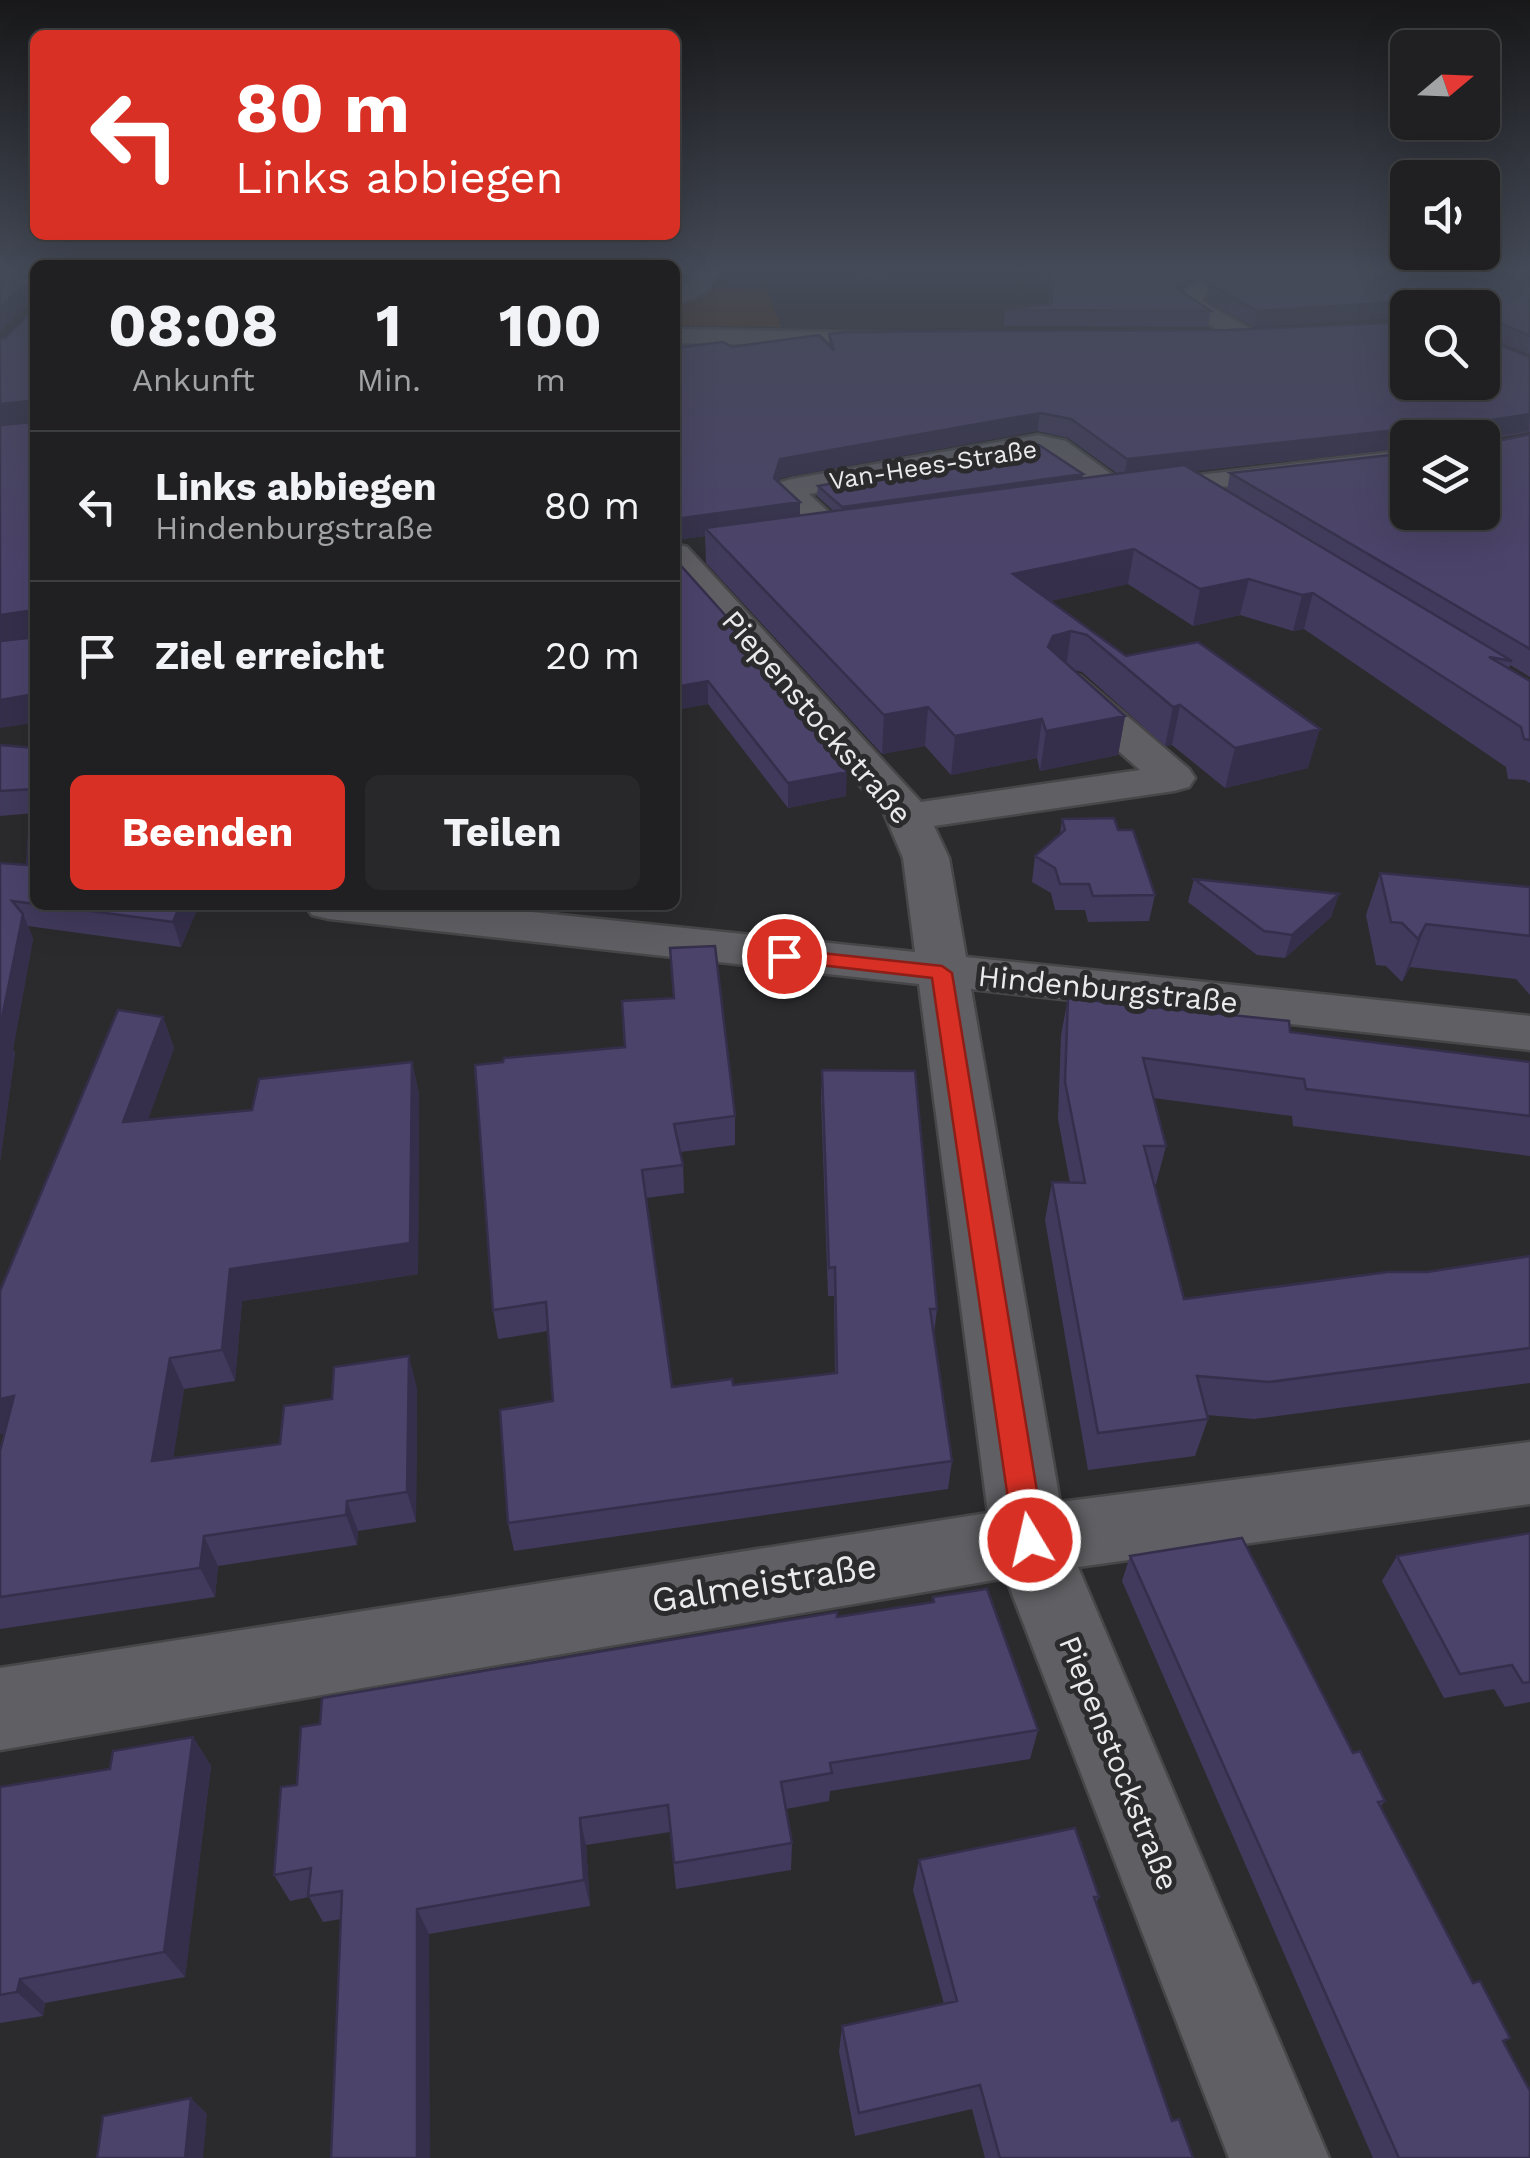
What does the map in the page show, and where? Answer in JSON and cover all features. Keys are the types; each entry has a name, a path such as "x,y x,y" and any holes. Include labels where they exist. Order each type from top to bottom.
{"street":[{"name":"Van-Hees-Straße","path":"831,530 792,495 792,488 1038,443 1056,448 1117,492"},
{"path":"1079,497 1390,461"},
{"path":"1184,484 1233,514"},
{"path":"792,536 869,524"},
{"name":"Piepenstockstraße","path":"688,552 909,817 926,858 1030,1540 1279,2158"},
{"path":"909,817 1174,778 1065,682"},
{"name":"Hindenburgstraße","path":"374,910 1530,1033"},
{"name":"Galmeistraße","path":"0,1709 1030,1540 1530,1473"}],"building":[{"path":"0,371 30,371 30,401 0,404"},
{"path":"680,371 1390,371 1390,400 1500,400 1500,371 1530,371 1530,414 1491,420 1390,420 1390,431 1127,459 1071,419 1040,413 780,459 774,478 800,502 680,518"},
{"path":"30,422 30,695 0,700 0,641 29,638 28,611 0,615 0,425"},
{"path":"1530,434 1530,649 1230,473 1390,455 1390,530 1500,530 1500,441"},
{"path":"1039,445 1083,474 842,507 818,486"},
{"path":"1184,465 1512,661 1489,657 1530,681 1530,740 1524,739 1521,727 1313,593 1302,595 1249,579 1200,589 1134,549 1013,574 1126,656 1198,642 1320,729 1235,748 1180,705 1173,707 1087,635 1071,631 1053,636 1048,647 1125,716 1046,731 1042,719 955,736 928,707 884,715 705,528"},
{"path":"680,565 836,739 822,742 847,772 788,783 708,681 680,686"},
{"path":"0,745 30,748 30,789 0,791"},
{"path":"1114,818 1118,830 1133,830 1155,895 1093,896 1089,884 1060,884 1055,868 1035,856 1065,830 1062,819"},
{"path":"30,835 30,903 12,901 23,914 0,1028 0,863 27,865"},
{"path":"1380,873 1530,887 1530,936 1426,924 1418,939 1402,923 1391,922"},
{"path":"1194,879 1339,894 1292,935 1264,931"},
{"path":"83,910 178,910 173,922"},
{"path":"715,946 735,1116 674,1124 683,1165 642,1170 672,1387 732,1379 733,1385 837,1373 835,1267 829,1268 822,1070 915,1071 937,1309 930,1309 952,1461 508,1523 500,1410 553,1401 546,1302 493,1310 475,1065 503,1062 504,1058 625,1047 622,1001 674,998 670,948"},
{"path":"1068,998 1289,1021 1290,1032 1530,1062 1530,1116 1306,1089 1304,1079 1143,1058 1166,1146 1144,1146 1184,1299 1388,1272 1427,1272 1530,1256 1530,1348 1269,1382 1197,1376 1208,1419 1098,1433 1052,1182 1085,1183 1065,1082"},
{"path":"118,1010 163,1017 123,1122 252,1110 259,1079 412,1062 410,1243 230,1269 222,1350 170,1358 152,1461 280,1444 284,1406 332,1399 334,1367 409,1356 407,1492 347,1501 346,1515 204,1536 200,1568 0,1597 0,1451 14,1396 0,1399 0,1291"},
{"path":"1530,1533 1530,1682 1523,1683 1512,1665 1460,1674 1397,1556"},
{"path":"1242,1538 1353,1753 1360,1751 1385,1801 1378,1802 1473,1983 1480,1981 1510,2038 1503,2041 1530,2091 1530,2158 1399,2158 1130,1556"},
{"path":"987,1589 1038,1730 830,1763 832,1773 781,1782 792,1843 674,1863 668,1805 580,1818 584,1880 417,1909 417,2158 331,2158 342,1891 308,1896 311,1868 274,1875 281,1787 297,1785 301,1727 320,1724 322,1698 837,1612 837,1617 934,1602 933,1597"},
{"path":"193,1737 164,1952 20,1979 17,1992 0,1995 0,1787 110,1769 113,1751"},
{"path":"1075,1828 1099,1897 1094,1897 1172,2121 1179,2119 1193,2158 1000,2158 980,2085 859,2113 842,2026 957,2001 919,1860"},
{"path":"191,2098 185,2158 97,2158 103,2116"}],"route":[{"path":"784,956 942,973 1030,1540"}]}
